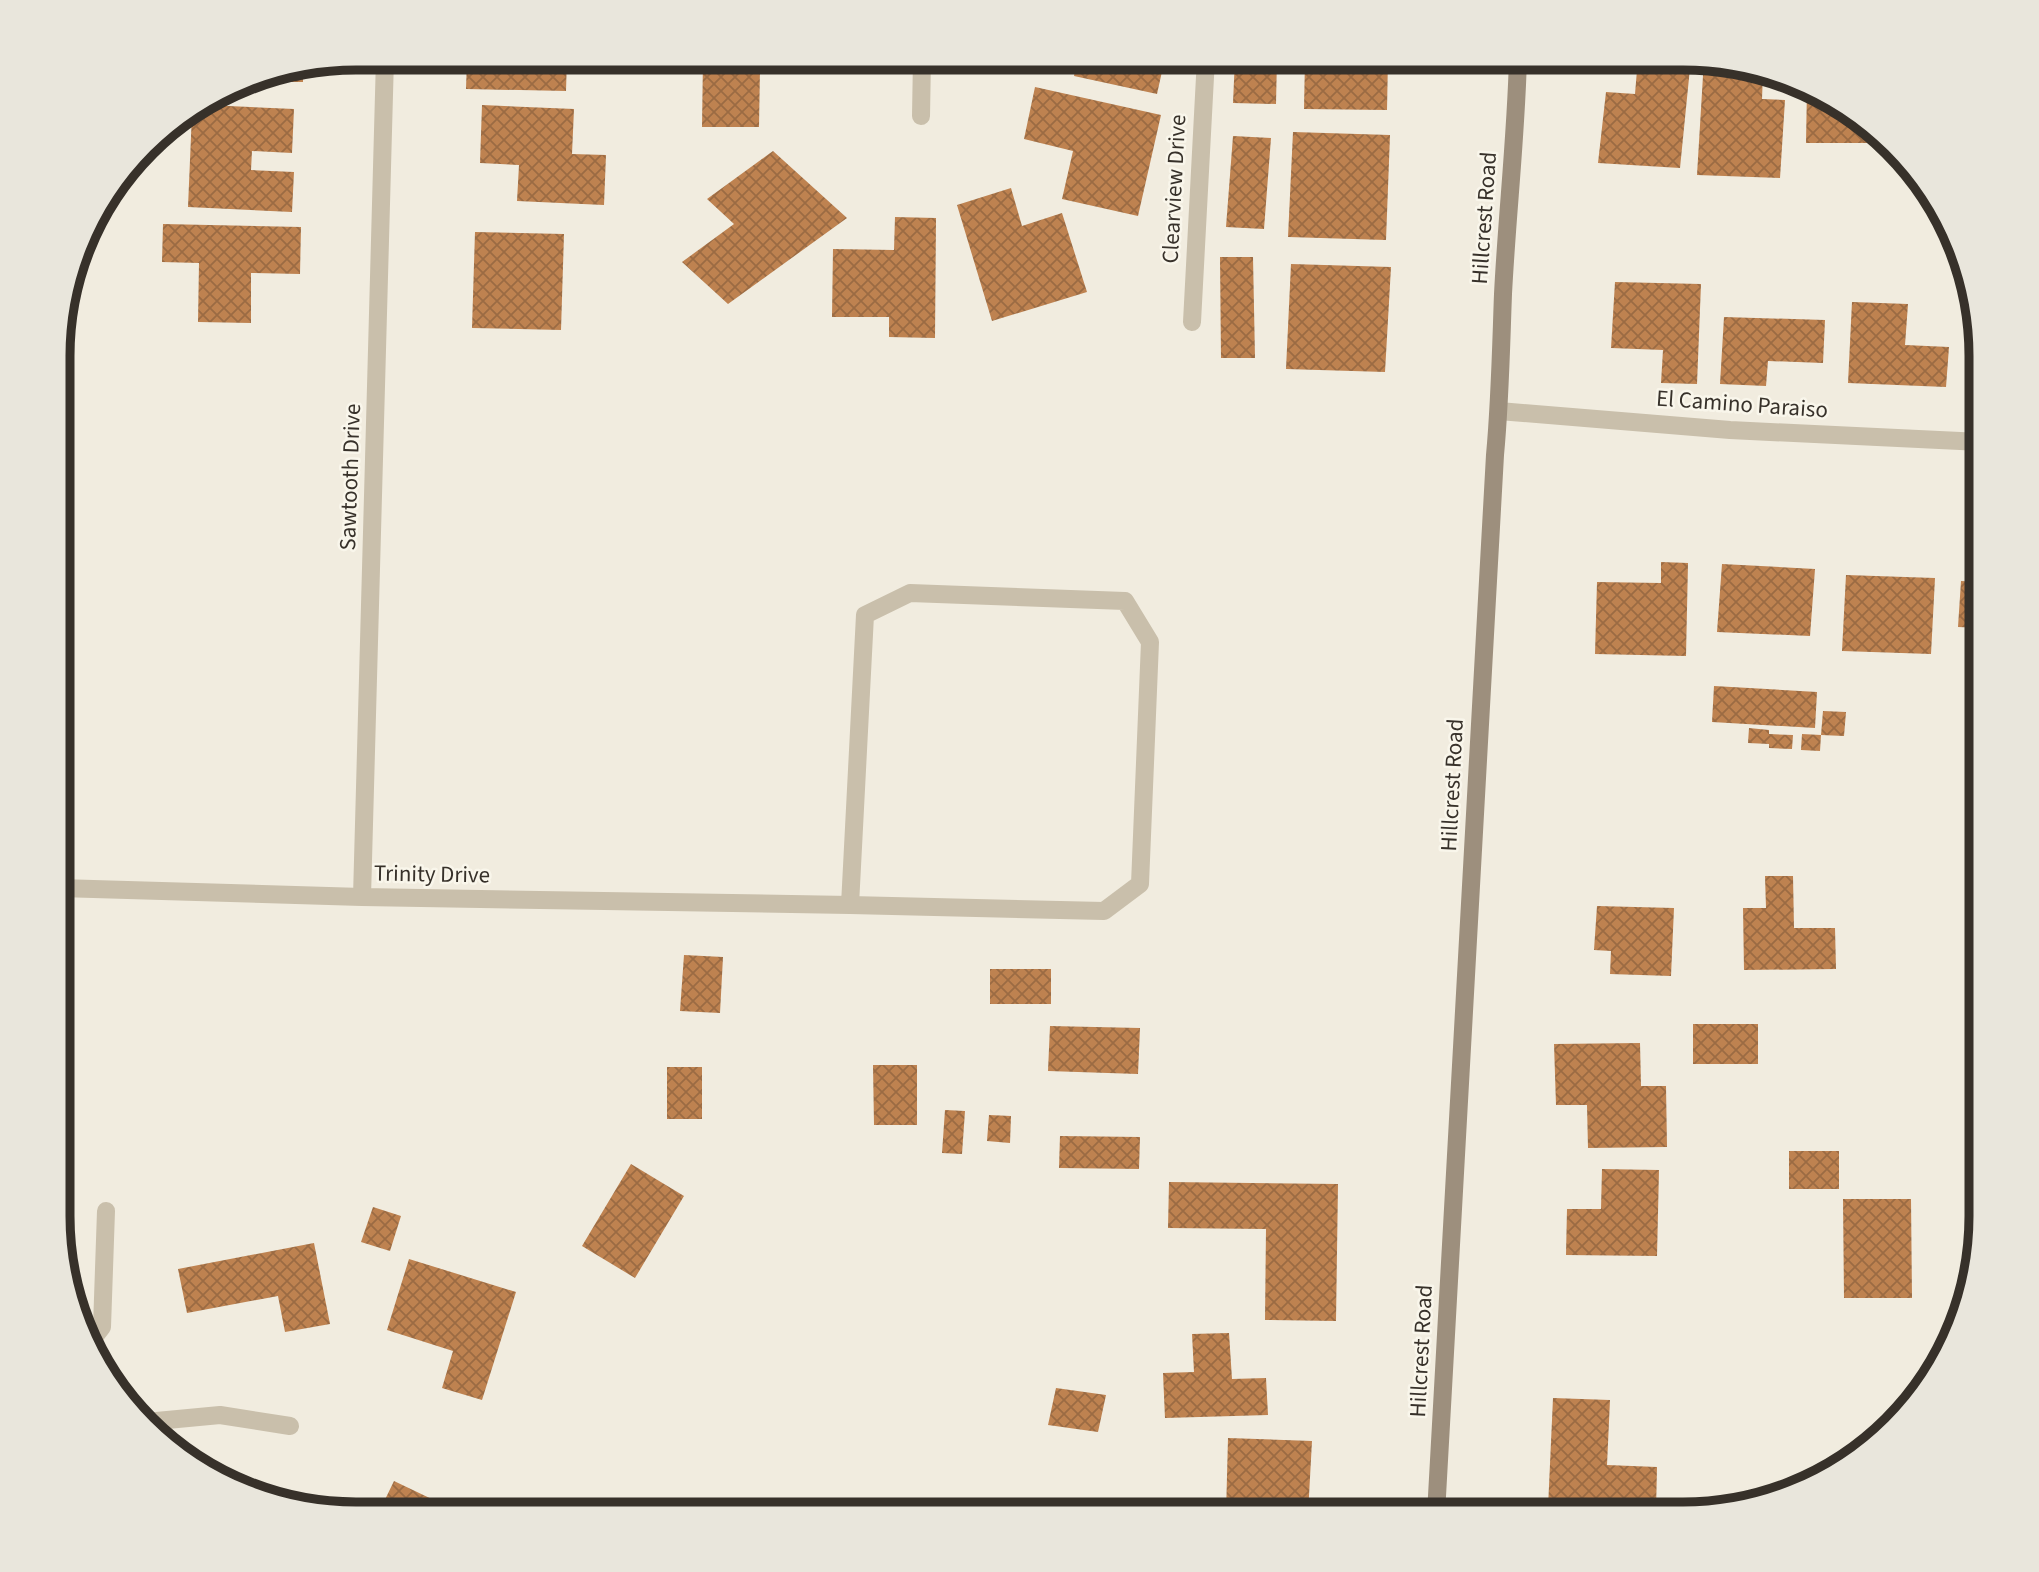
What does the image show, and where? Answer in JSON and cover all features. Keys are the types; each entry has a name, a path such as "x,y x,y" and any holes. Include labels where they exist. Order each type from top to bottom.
{"street":[{"name":"Sawtooth Drive","path":"362,897 385,70"},
{"path":"921,116 922,70"},
{"name":"Clearview Drive","path":"1192,322 1205,70"},
{"name":"Hillcrest Road","path":"1437,1502 1499,411 1503,293 1518,70"},
{"name":"El Camino Paraiso","path":"1499,411 1730,430 1969,441"},
{"name":"Trinity Drive","path":"70,888 362,897 1104,911 1140,884 1150,642 1125,601 910,593 864,615 850,905"},
{"path":"96,1334 102,1327 106,1211"},
{"path":"157,1421 219,1415 290,1426"}],"building":[{"path":"467,70 567,70 566,91 466,89"},
{"path":"703,70 760,70 759,127 702,127"},
{"path":"1075,70 1162,70 1157,94 1074,76"},
{"path":"1234,70 1277,70 1276,104 1233,103"},
{"path":"1305,70 1388,70 1387,110 1304,109"},
{"path":"1637,70 1690,70 1680,168 1598,163 1606,92 1635,94"},
{"path":"1703,71 1763,82 1762,99 1785,100 1780,178 1697,175"},
{"path":"303,76 303,82 275,82"},
{"path":"1035,87 1161,115 1138,216 1062,199 1073,151 1024,139"},
{"path":"1807,99 1842,118 1873,143 1806,143"},
{"path":"482,105 574,109 572,154 606,155 604,205 517,201 519,165 480,163"},
{"path":"218,106 294,109 292,153 252,151 251,170 294,172 292,212 188,207 192,122"},
{"path":"1293,132 1390,135 1386,240 1288,237"},
{"path":"1233,136 1271,138 1264,229 1226,227"},
{"path":"773,151 847,218 728,304 682,262 734,224 707,199"},
{"path":"1011,188 1022,226 1062,213 1087,292 992,321 957,205"},
{"path":"895,217 936,218 935,338 889,337 889,317 832,317 833,249 894,250"},
{"path":"163,224 301,227 300,274 251,273 251,323 198,322 199,263 162,262"},
{"path":"475,232 564,234 561,330 472,328"},
{"path":"1220,257 1253,257 1255,358 1221,358"},
{"path":"1291,264 1391,267 1385,372 1286,369"},
{"path":"1615,282 1701,284 1697,384 1661,383 1663,350 1611,348"},
{"path":"1852,302 1908,304 1905,345 1949,347 1946,387 1848,383"},
{"path":"1724,317 1825,320 1823,363 1768,361 1766,386 1720,384"},
{"path":"1661,562 1688,563 1686,656 1595,654 1597,582 1661,583"},
{"path":"1722,564 1815,569 1810,636 1717,632"},
{"path":"1846,575 1935,578 1931,654 1842,651"},
{"path":"1961,581 1969,581 1969,627 1958,627"},
{"path":"1714,686 1817,692 1815,728 1712,722"},
{"path":"1823,711 1846,712 1844,736 1821,735"},
{"path":"1749,728 1769,730 1769,734 1793,735 1792,749 1769,748 1769,744 1748,743"},
{"path":"1802,734 1821,735 1820,751 1801,750"},
{"path":"1765,876 1793,876 1794,928 1835,928 1836,969 1744,970 1743,908 1766,908"},
{"path":"1597,906 1674,908 1671,976 1610,974 1611,951 1594,950"},
{"path":"684,955 723,957 720,1013 680,1011"},
{"path":"990,969 1051,969 1051,1004 990,1004"},
{"path":"1693,1024 1758,1024 1758,1064 1693,1064"},
{"path":"1050,1026 1140,1028 1138,1074 1048,1071"},
{"path":"1640,1043 1641,1086 1666,1086 1667,1147 1588,1148 1587,1105 1556,1105 1554,1044"},
{"path":"873,1065 917,1065 917,1125 874,1125"},
{"path":"667,1067 702,1067 702,1119 667,1119"},
{"path":"945,1110 965,1111 962,1154 942,1153"},
{"path":"989,1115 1011,1116 1010,1143 987,1141"},
{"path":"1060,1136 1140,1137 1139,1169 1059,1168"},
{"path":"1789,1151 1839,1151 1839,1189 1789,1189"},
{"path":"631,1164 684,1196 635,1278 582,1246"},
{"path":"1602,1169 1659,1170 1657,1256 1566,1255 1567,1209 1601,1209"},
{"path":"1169,1182 1338,1184 1336,1321 1265,1320 1266,1229 1168,1228"},
{"path":"1843,1199 1911,1199 1912,1298 1844,1298"},
{"path":"373,1207 401,1216 390,1251 361,1242"},
{"path":"314,1243 330,1324 285,1332 278,1296 187,1313 178,1269"},
{"path":"409,1259 516,1292 482,1400 442,1388 453,1351 387,1330"},
{"path":"1229,1333 1232,1379 1266,1378 1268,1415 1165,1418 1163,1373 1194,1372 1192,1334"},
{"path":"1056,1388 1106,1395 1098,1432 1048,1425"},
{"path":"1553,1398 1610,1400 1607,1465 1657,1467 1656,1502 1548,1502"},
{"path":"1228,1438 1312,1441 1309,1502 1226,1502"},
{"path":"394,1481 438,1502 384,1502"}]}
